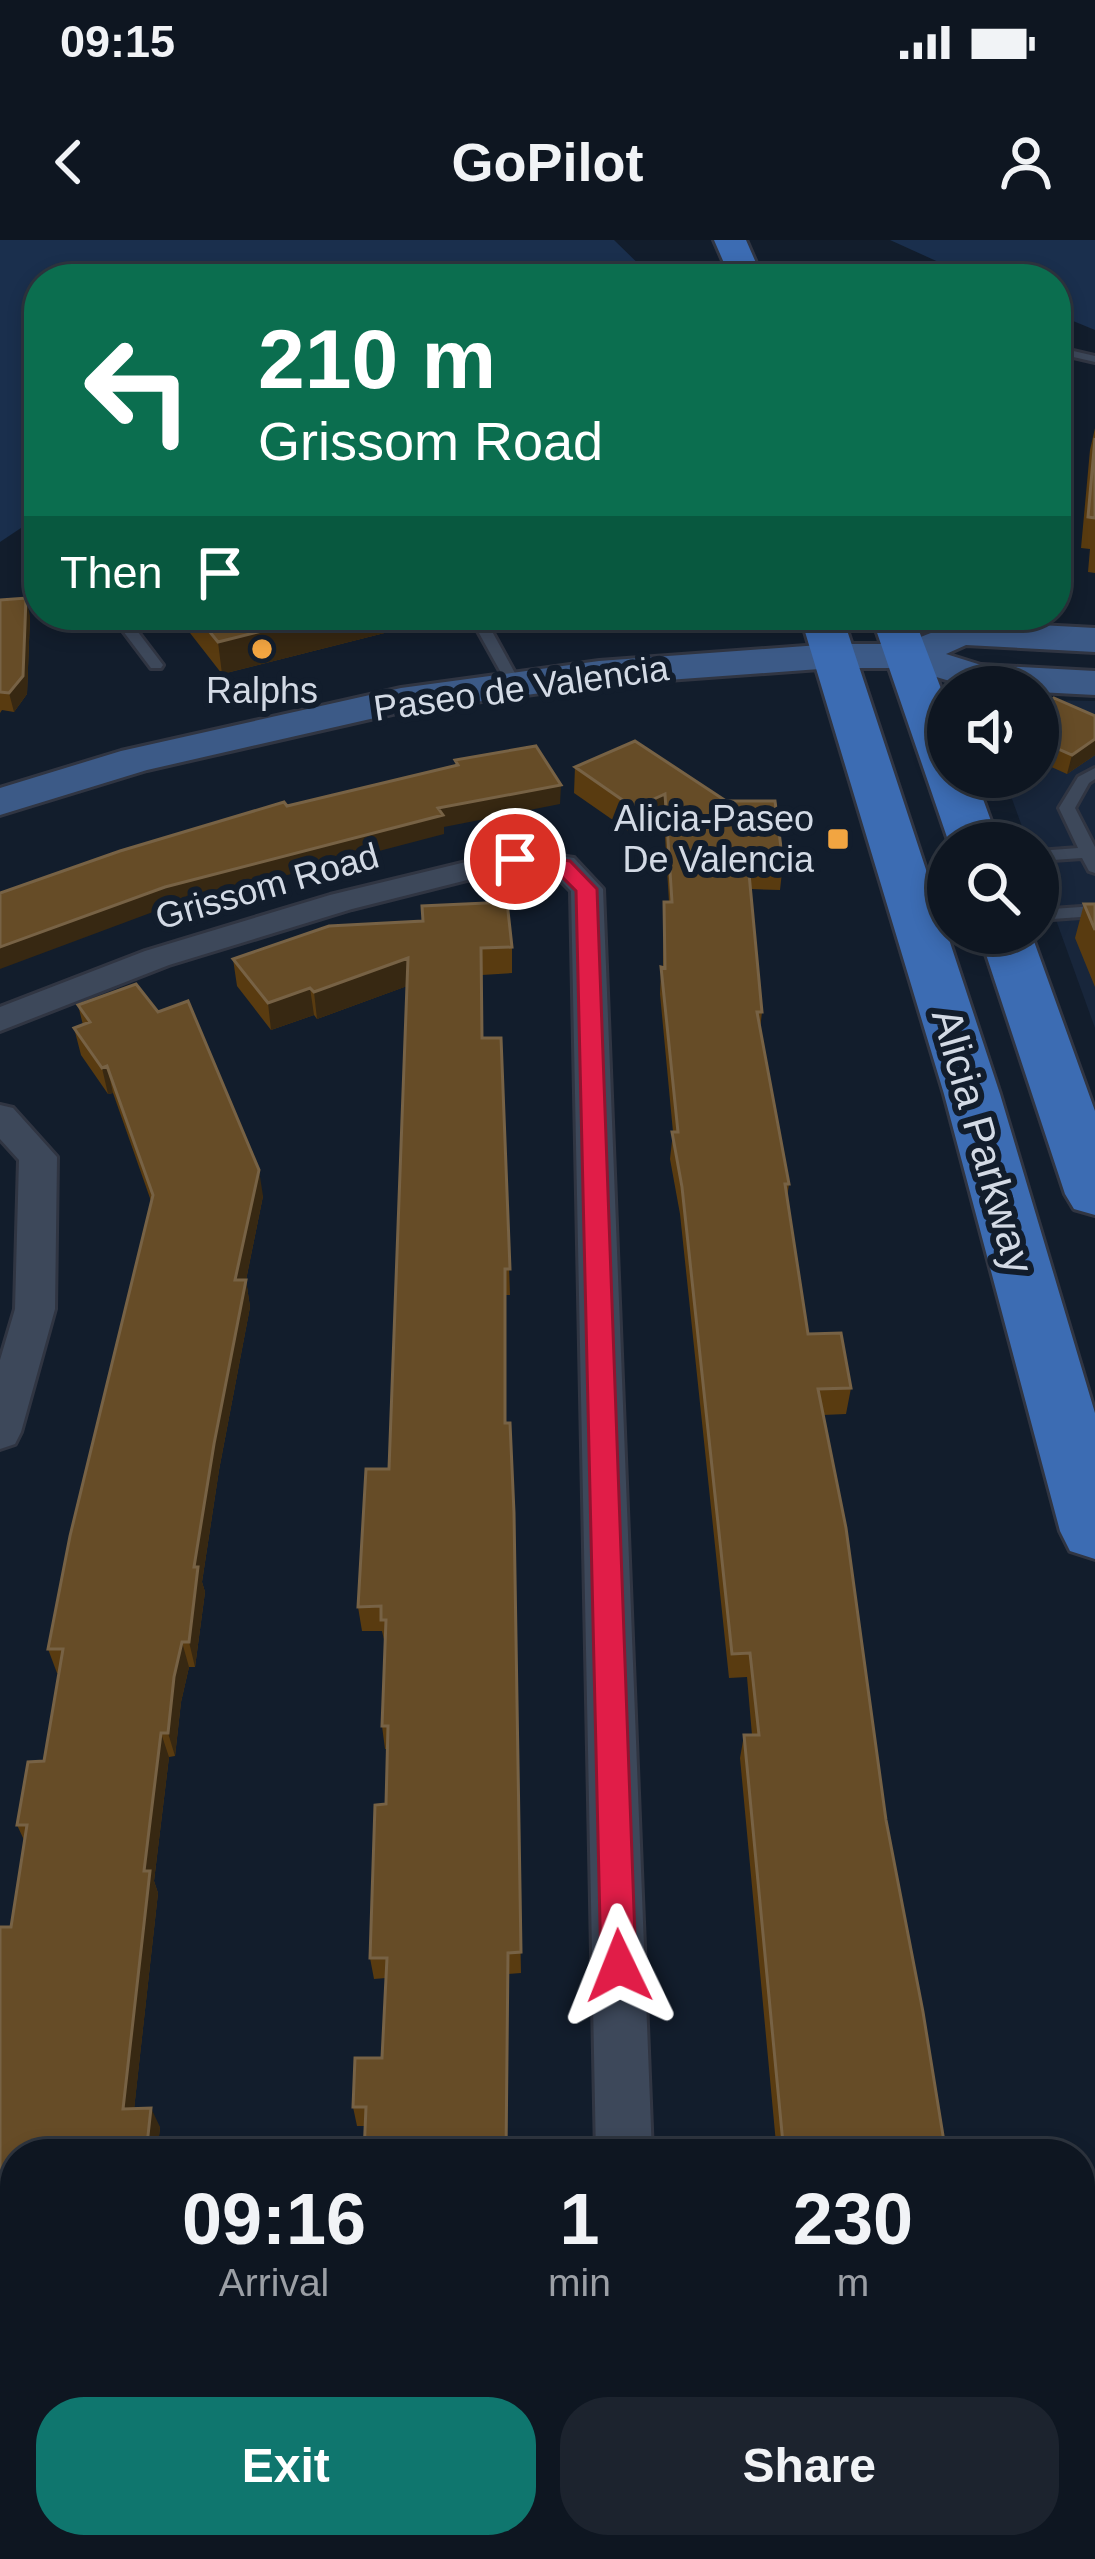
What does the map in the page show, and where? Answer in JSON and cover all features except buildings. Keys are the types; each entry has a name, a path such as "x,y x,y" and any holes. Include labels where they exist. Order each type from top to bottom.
{"main road":[{"name":"Paseo de Valencia","path":"0,802 173,752 401,700 827,636 961,633 1095,640"},
{"name":"Paseo de Valencia","path":"900,635 978,677 1095,683"},
{"path":"900,635 927,711"},
{"name":"Alicia Parkway","path":"827,636 1078,1409 1095,1531"},
{"name":"Alicia Parkway","path":"1014,954 1081,1117 1095,1194"}],"street":[{"name":"Grissom Road","path":"0,1020 157,958 341,902 515,859 563,865 586,889 624,2139"},
{"path":"0,1117 38,1156 35,1309 0,1432"}],"lane":[{"path":"129,630 156,665"},
{"path":"484,630 514,684"},
{"path":"1059,857 1093,858 1067,808 1083,780 1095,772"},
{"path":"1059,914 1095,911"}],"shaded area":[{"path":"0,240 614,240 639,264 24,264 24,526 0,542"},
{"path":"890,240 1095,240 1095,330 1071,320 1071,264 943,264"},
{"path":"1059,700 1095,701 1095,1028 1059,928 1059,822 1020,822 1012,798 1059,798"}],"place":[{"name":"Ralphs","path":"262,649"},
{"name":"Alicia-Paseo De Valencia","path":"838,839"}],"route":[{"path":"515,859 563,865 586,889 619,1966"}]}
